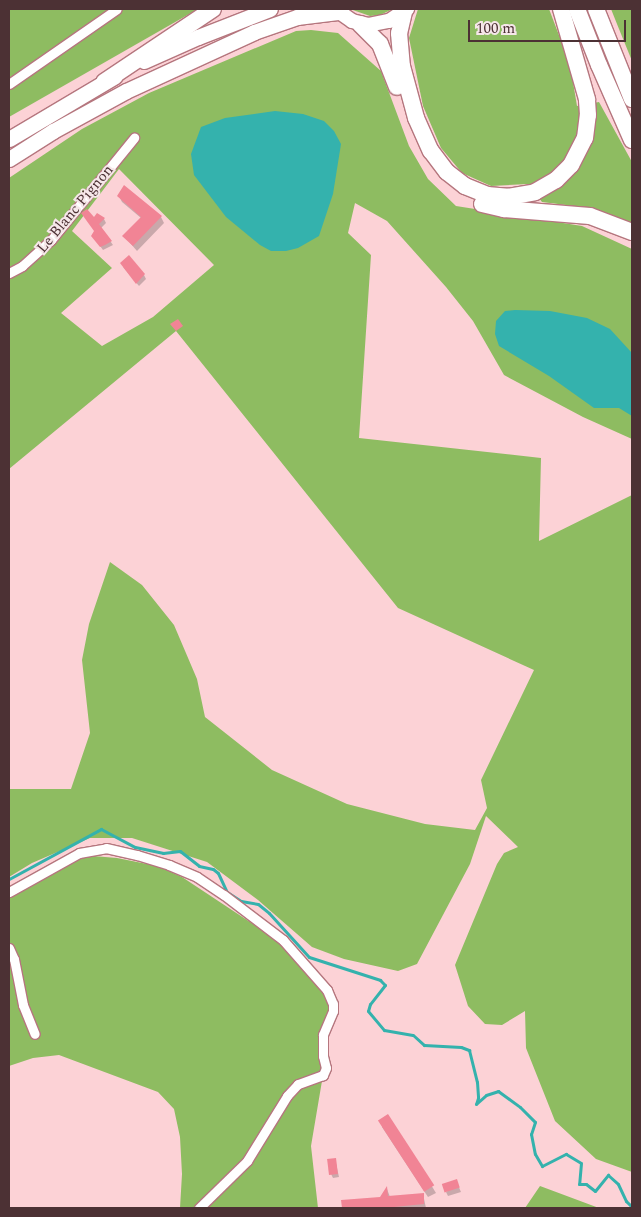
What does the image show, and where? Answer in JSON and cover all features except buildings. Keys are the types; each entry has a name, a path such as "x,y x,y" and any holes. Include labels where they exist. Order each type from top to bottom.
{"highway":[{"path":"9,139 104,82 213,9"},
{"path":"104,82 189,41 270,9"},
{"path":"405,10 399,33 402,66 416,118 431,151 447,172 465,186 487,195 508,197 535,192 556,180 571,165 585,138 588,123 587,99 561,9"},
{"path":"577,9 632,140"},
{"path":"596,9 632,99"},
{"path":"9,159 53,131 126,91 254,32 297,17 336,10"},
{"path":"360,24 376,39 386,57 419,150 435,173 454,192 487,206 582,214 609,221 632,232"}],"main road":[{"path":"336,10 360,24 385,23 405,10"}],"street":[{"path":"9,84 118,9"},
{"name":"Le Blanc Pignon","path":"9,273 36,255 51,240 134,138"},
{"path":"9,892 79,853 106,848 169,865 197,877 251,914 284,940 327,990 333,1004 333,1011 323,1035 326,1068 323,1075 298,1084 287,1096 247,1162 200,1208"},
{"path":"9,948 16,966 23,1005 35,1034"}],"green space":[{"path":"9,9 198,9 9,117"},
{"path":"350,9 393,9 380,15 370,16"},
{"path":"418,9 549,9 570,64 577,106 599,102 632,162 632,227 613,217 574,206 542,202 528,184 491,186 462,173 441,148 423,106 409,38"},
{"path":"611,9 632,9 632,61 617,24"},
{"path":"311,30 338,33 381,71 409,146 428,179 456,206 582,226 632,249 632,439 583,417 504,375 473,321 446,287 387,221 355,203 348,233 371,255 359,438 541,458 539,541 632,495 632,1172 596,1159 555,1121 526,1048 525,1011 502,1025 485,1024 468,1006 455,965 497,864 504,853 518,847 486,816 470,864 417,964 398,971 344,959 312,947 258,900 207,862 132,838 90,838 32,863 9,877 9,789 71,789 90,733 82,660 89,624 110,562 142,585 174,625 197,679 205,717 272,770 347,804 425,824 475,830 487,808 481,780 534,670 398,608 176,331 9,469 9,178 82,129 149,93 296,31","holes":["119,169 214,265 153,317 102,346 61,313 112,268 72,231"]},
{"path":"93,856 117,858 157,866 182,877 259,928 301,960 333,1004 323,1035 323,1075 311,1146 318,1208 180,1208 182,1174 180,1137 174,1109 158,1092 59,1055 33,1058 9,1066 9,895 76,859"},
{"path":"540,1186 599,1208 525,1208"}],"water":[{"path":"275,111 303,114 324,121 334,131 341,144 333,194 319,236 298,248 286,251 271,251 260,245 226,217 194,175 191,154 201,127 225,118"},
{"path":"505,311 550,311 587,318 610,329 632,353 632,416 619,408 594,408 549,376 499,346 495,334 496,321"}],"waterway":[{"path":"9,879 101,829 135,847 163,853 180,851 199,866 213,869 218,873 227,892 241,901 258,904 269,913 309,957 380,980 385,985 370,1004 368,1011 384,1030 413,1035 424,1045 461,1047 469,1050 477,1082 478,1098 476,1104 486,1095 498,1091 520,1107 535,1122 531,1134 535,1154 542,1166 566,1154 581,1163 579,1184 586,1184 595,1191 608,1175 618,1184 626,1201 632,1207"}]}
